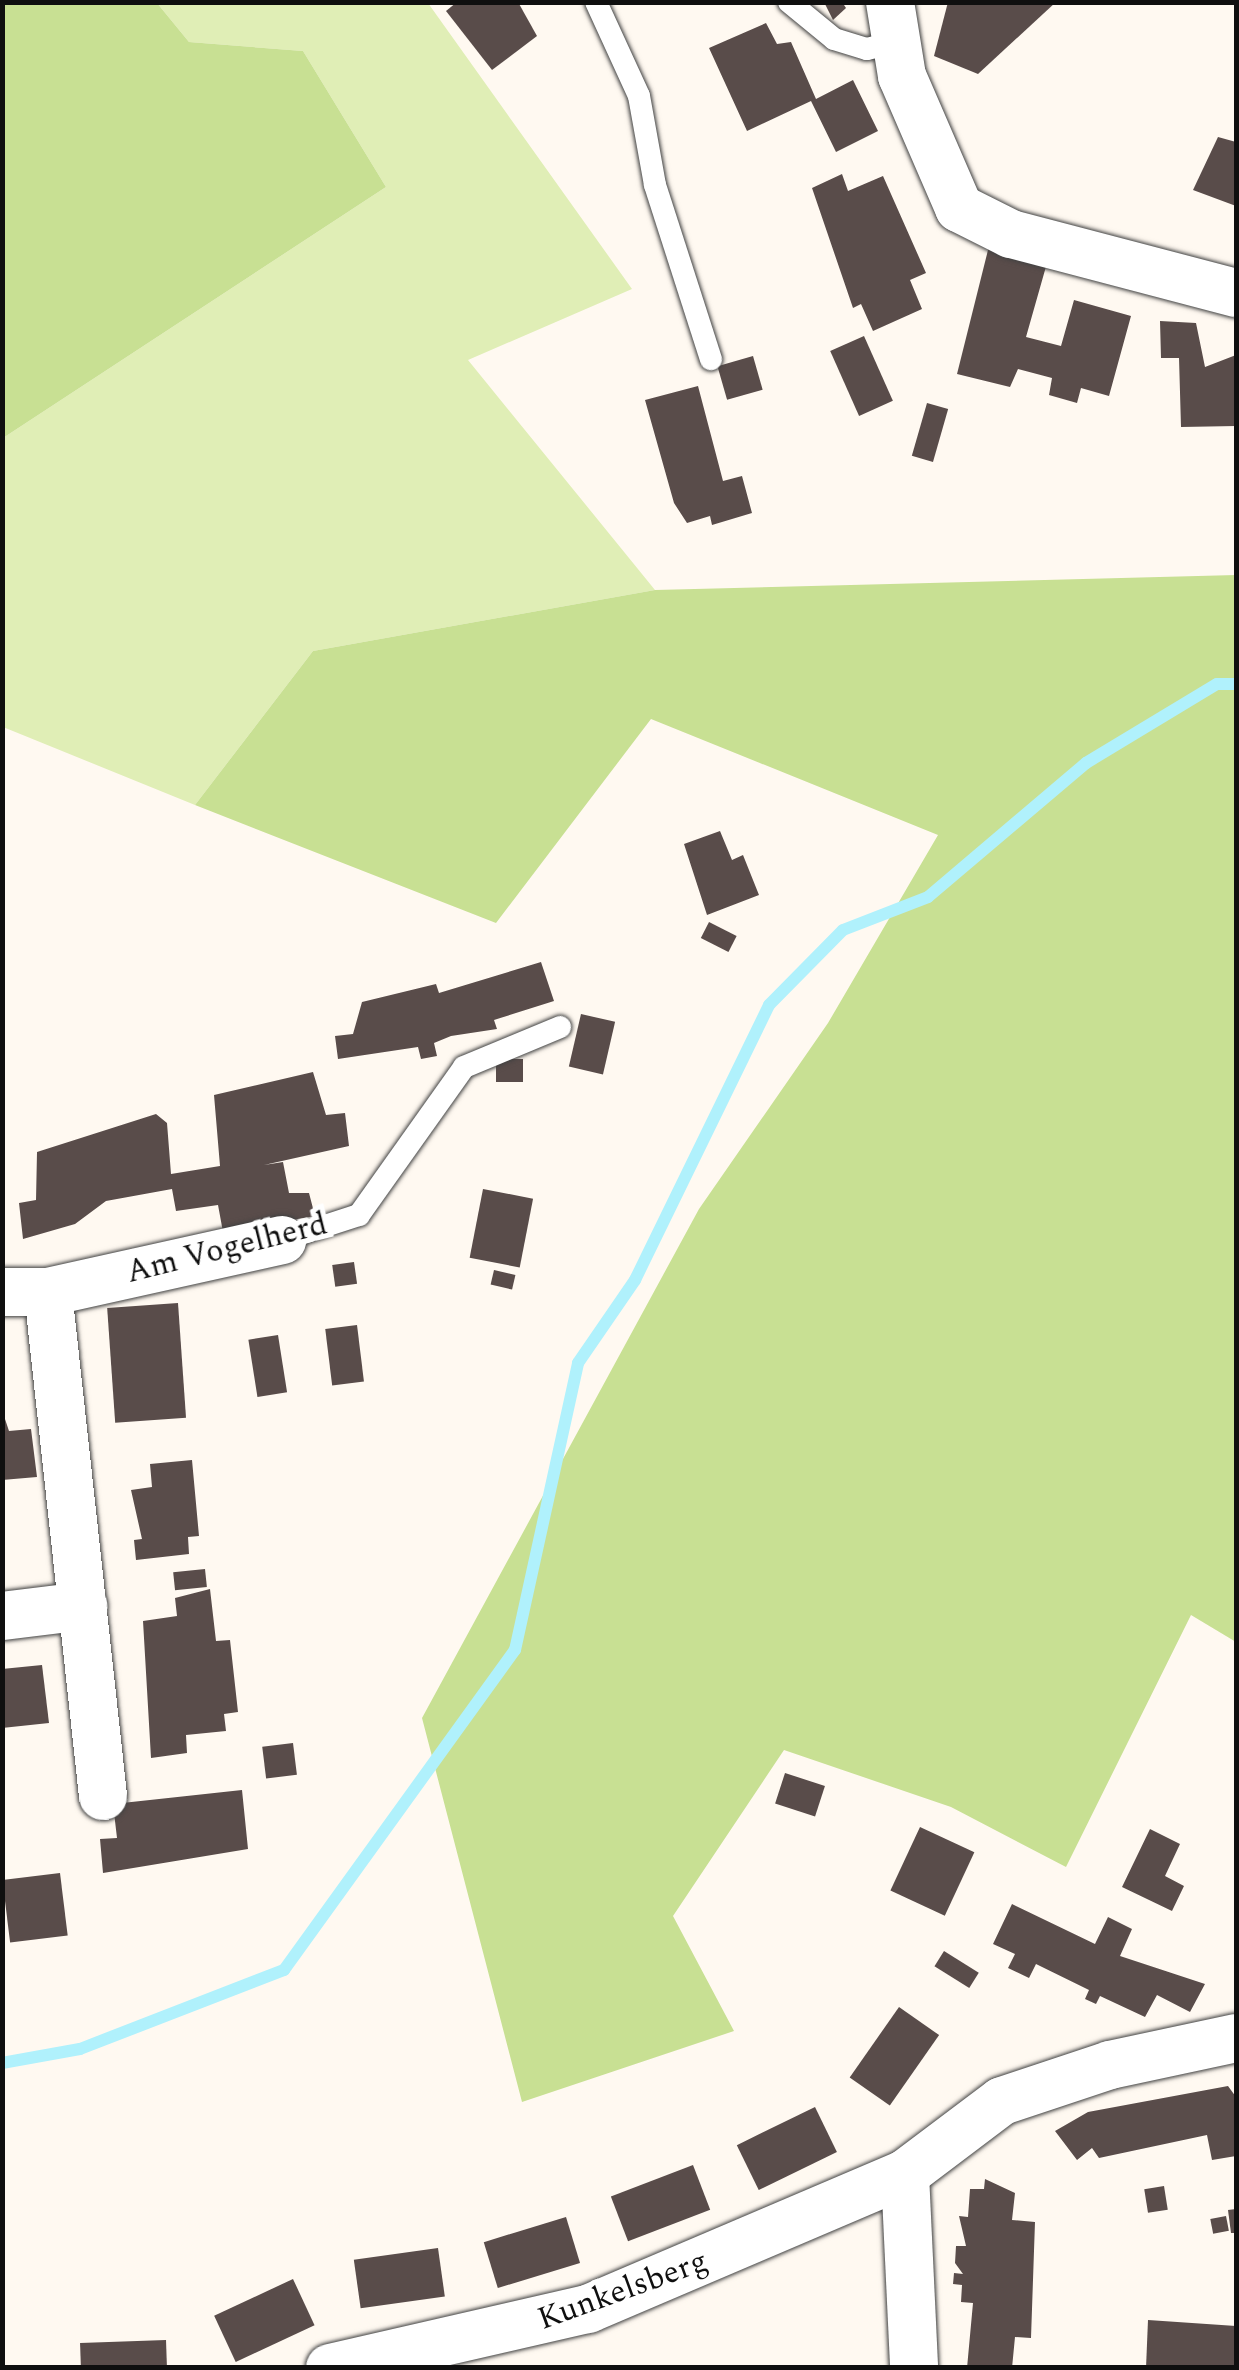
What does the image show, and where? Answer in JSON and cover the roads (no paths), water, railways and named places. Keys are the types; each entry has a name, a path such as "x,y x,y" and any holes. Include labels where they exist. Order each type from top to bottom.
{"street":[{"path":"892,22 940,180 959,208 1011,234 1236,294"},
{"name":"Am Vogelherd","path":"103,1796 82,1606 25,1292 282,1240"},
{"path":"2,1616 82,1606"},
{"name":"Kunkelsberg","path":"330,2368 588,2308 905,2174 1002,2101 1110,2065 1236,2038"},
{"path":"905,2174 914,2368"}],"lane":[{"path":"596,2 640,96 655,185 711,359"},
{"path":"790,2 834,39 868,49 892,22"},
{"name":"Am Vogelherd","path":"282,1240 360,1215 464,1067 560,1027"}],"waterway":[{"path":"2,2063 80,2049 284,1970 515,1650 578,1363 635,1280 769,1005 843,930 928,897 1086,763 1217,684 1236,684"}]}
